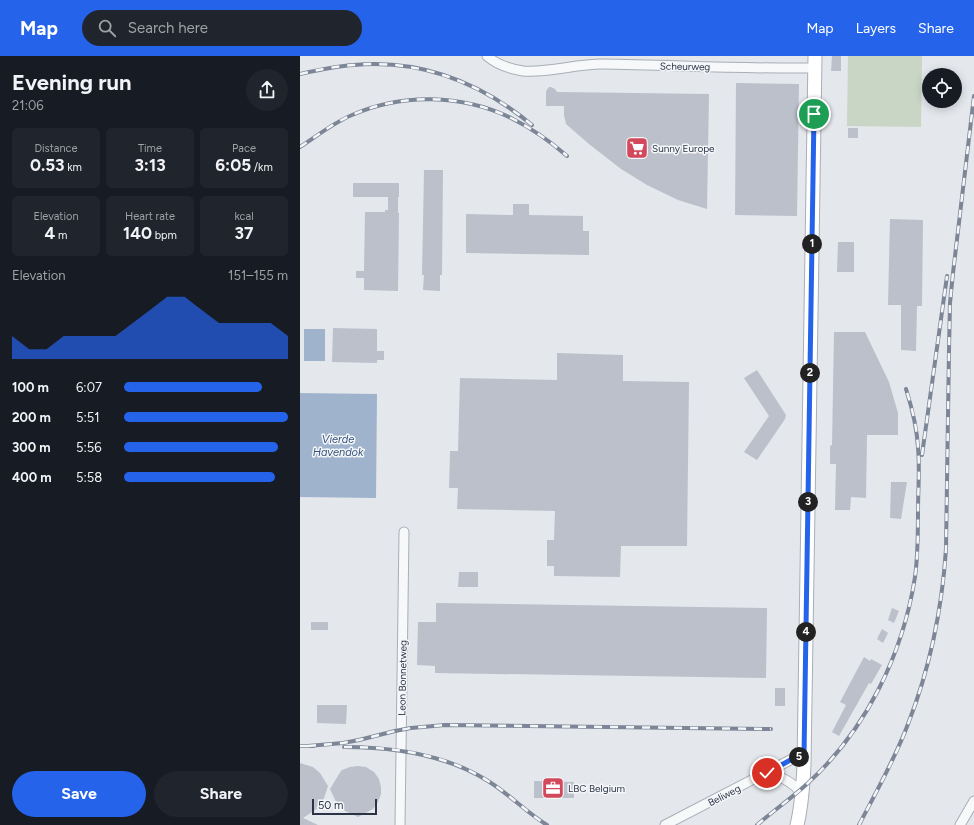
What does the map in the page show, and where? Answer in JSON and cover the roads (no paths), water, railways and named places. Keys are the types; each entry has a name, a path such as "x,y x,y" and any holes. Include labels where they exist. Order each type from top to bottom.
{"main road":[{"path":"797,825 800,814 804,756 814,62"}],"street":[{"name":"Scheurweg","path":"487,56 499,64 511,69 523,71 538,71 599,64 814,62"},
{"name":"Leon Bonnetweg","path":"400,825 404,532"},
{"name":"Beliweg","path":"665,825 794,758 804,756"},
{"path":"767,773 785,780 802,794"},
{"path":"960,825 974,801"}],"water":[{"path":"304,329 325,329 325,361 304,361"},
{"name":"Vierde Havendok","path":"300,393 377,394 376,498 300,497"}],"railway":[{"path":"300,74 340,66 379,64 426,70 471,86 492,97 532,125"},
{"path":"859,825 891,763 916,703 929,660 938,616 946,549 950,303 974,96"},
{"path":"300,147 338,122 371,108 411,100 432,99 473,104 511,118 533,130 567,156"},
{"path":"922,455 947,276"},
{"path":"757,825 808,783 829,762 848,739 879,689 901,634 915,577 918,536 919,456 917,433 906,389"},
{"path":"308,746 343,743 411,728 445,725 771,729"},
{"path":"300,746 314,746"},
{"path":"344,747 363,747 400,751 437,758 454,764 488,781 547,825"}],"place":[{"name":"Sunny Europe","path":"637,148"},
{"name":"LBC Belgium","path":"553,788"}]}
